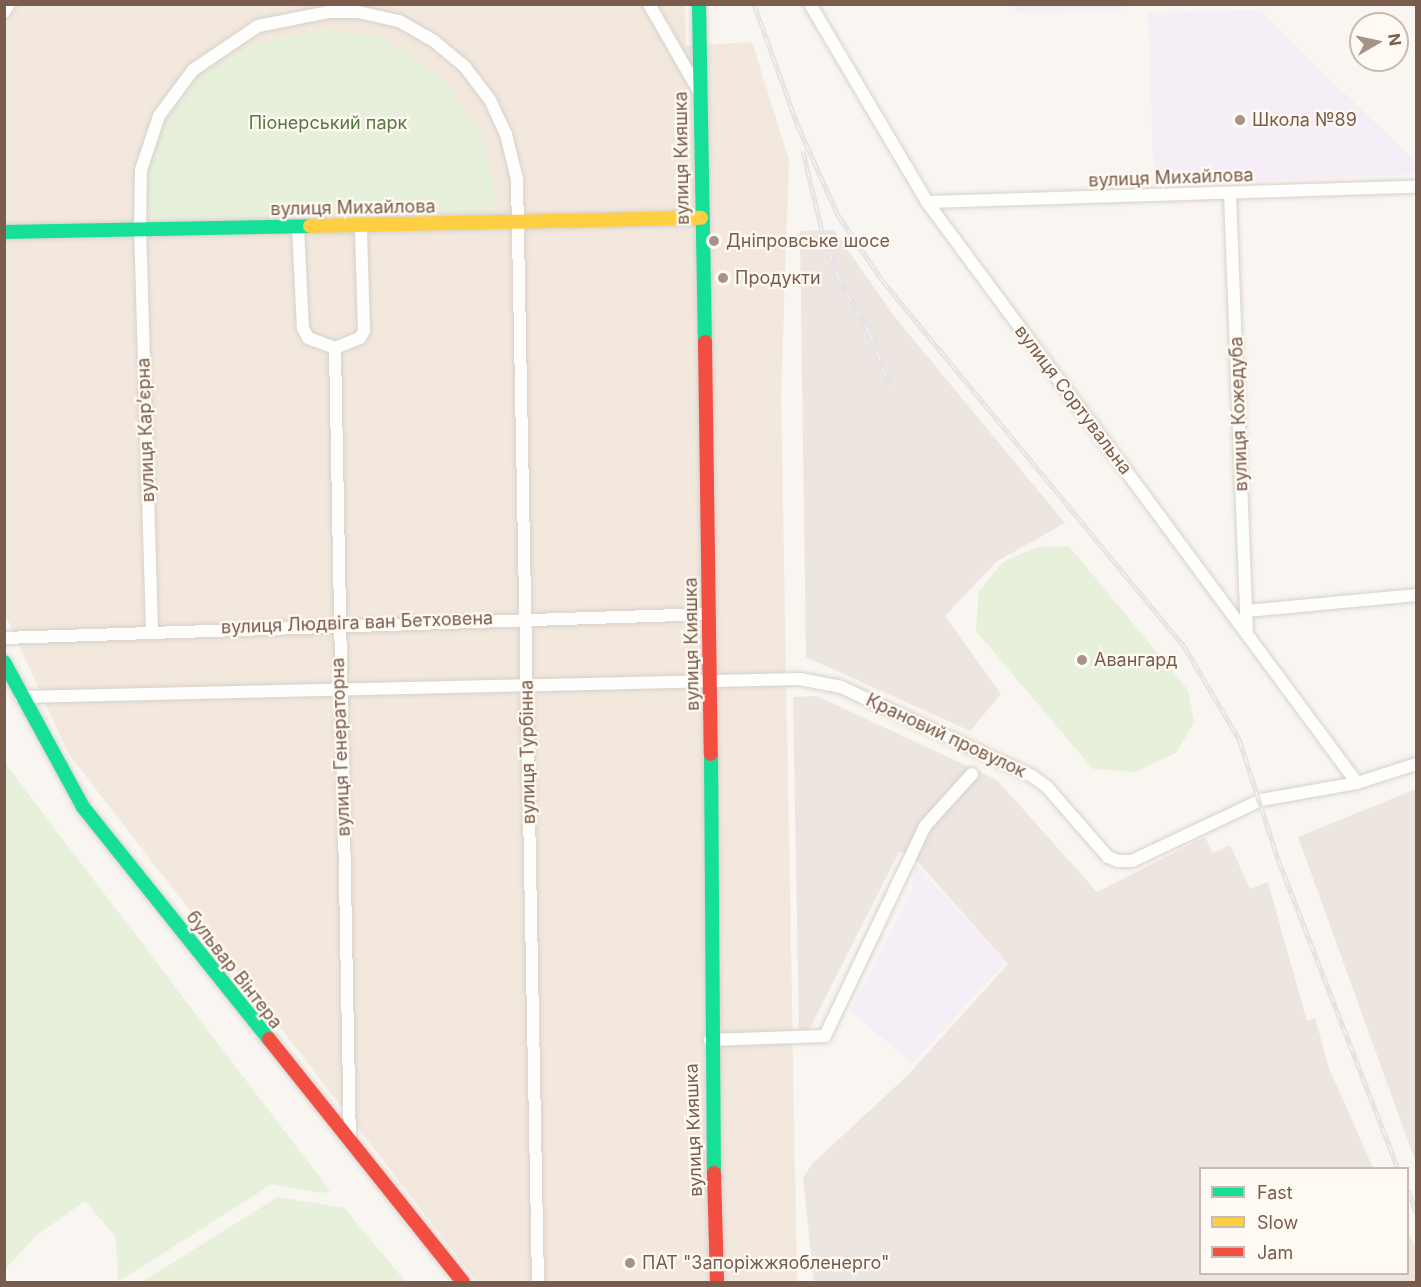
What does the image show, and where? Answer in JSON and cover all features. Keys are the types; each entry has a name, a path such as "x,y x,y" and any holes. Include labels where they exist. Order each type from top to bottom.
{"street":[{"path":"4,12 9,4"},
{"path":"649,4 700,93"},
{"name":"вулиця Кияшка","path":"699,4 711,684 710,1040 717,1282"},
{"name":"вулиця Сортувальна","path":"810,4 927,202 1357,783"},
{"name":"вулиця Турбінна","path":"328,8 399,21 434,41 465,67 490,100 506,134 517,179 521,222 538,1282"},
{"name":"вулиця Кар’єрна","path":"152,630 140,231 141,170 148,143 159,116 193,70 258,26 328,8"},
{"name":"вулиця Михайлова","path":"927,202 1416,187"},
{"name":"вулиця Кожедуба","path":"1230,194 1247,635"},
{"name":"вулиця Михайлова","path":"4,232 361,228 701,218"},
{"path":"298,227 303,328 308,338 335,348 360,338 364,331 361,228"},
{"name":"вулиця Генераторна","path":"335,348 339,692 350,1146"},
{"path":"1246,611 1416,596"},
{"name":"вулиця Людвіга ван Бетховена","path":"4,638 152,630 710,614"},
{"name":"бульвар Вінтера","path":"4,662 21,697 83,807 350,1146 463,1282"},
{"name":"Крановий провулок","path":"711,684 800,679 841,687 1032,776 1047,787 1108,857 1118,861 1132,861 1261,800 1357,783 1416,764"},
{"path":"21,697 711,684"},
{"path":"710,1040 825,1036 925,826 972,774"}],"shaded area":[{"path":"4,5 685,5 686,46 752,42 789,160 781,395 797,1282 477,1282 68,753 5,614"},
{"path":"1009,5 1126,5 1119,11 1017,12"},
{"path":"1260,10 1416,163 1416,174 1154,185 1148,13"},
{"path":"834,230 894,316 1065,523 996,562 945,616 1001,694 970,731 806,657 800,231"},
{"path":"817,696 997,780 1097,892 1205,837 1213,853 1230,845 1250,889 1268,882 1307,1021 1315,1018 1329,1068 1373,1167 1199,1167 1199,1275 1409,1275 1409,1234 1416,1248 1416,1282 814,1282 803,1178 812,1164 908,1075 1008,964 910,853 899,852 809,1030 799,1031 793,697"},
{"path":"1416,789 1416,1163 1298,837"},
{"path":"915,863 1006,963 912,1063 850,1011 911,892"}],"green space":[{"name":"Піонерський парк","path":"326,29 384,38 443,79 482,134 498,210 143,220 144,174 163,120 197,79 251,44"},
{"name":"Авангард","path":"1069,546 1188,690 1194,723 1176,753 1135,772 1093,769 976,631 979,591 1003,562 1037,547"},
{"path":"4,763 330,1191 321,1193 272,1184 118,1282 116,1237 85,1201 37,1235 5,1269"},
{"path":"278,1197 344,1208 406,1282 142,1282"}],"railway":[{"path":"754,4 798,126 838,215 882,280 1184,646 1239,739 1278,859 1398,1167"},
{"path":"803,151 823,235 838,277 870,334 890,386"},
{"path":"1409,1193 1416,1212"}],"traffic: fast":[{"path":"699,4 705,342"},
{"path":"4,232 310,226"},
{"path":"4,662 83,807 269,1039"},
{"path":"711,754 714,1173"}],"traffic: slow":[{"path":"310,226 701,218"}],"traffic: jam":[{"path":"705,342 711,754"},
{"path":"269,1039 463,1282"},
{"path":"714,1173 717,1282"}],"place":[{"name":"Школа №89","path":"1240,120"},
{"name":"Дніпровське шосе","path":"714,241"},
{"name":"Продукти","path":"723,278"},
{"name":"Авангард","path":"1082,660"},
{"name":"ПАТ \"Запоріжжяобленерго\"","path":"630,1263"}]}
